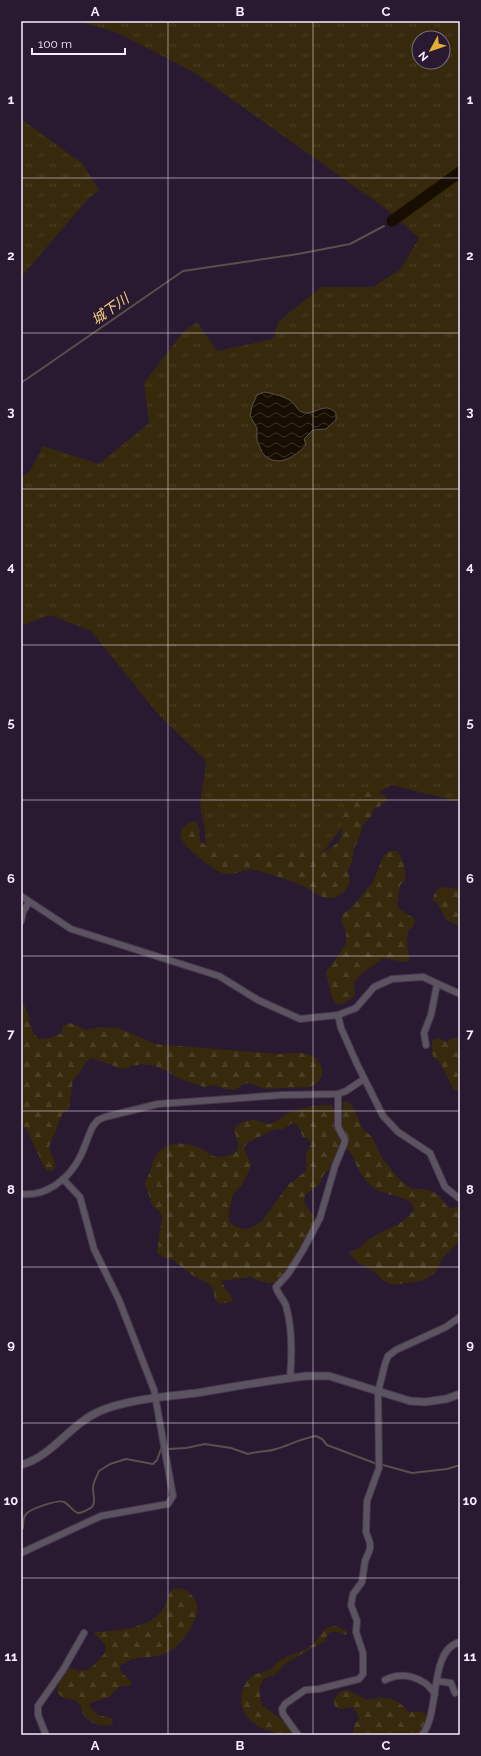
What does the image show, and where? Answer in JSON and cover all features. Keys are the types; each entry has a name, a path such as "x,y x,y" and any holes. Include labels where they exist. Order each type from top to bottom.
{"street":[{"path":"21,896 71,929 219,976 258,1000 292,1016 308,1019 338,1015 356,1008 374,987 387,980 409,977 423,977 460,994"},
{"path":"21,921 23,912 29,902"},
{"path":"426,1045 424,1033 431,1015 437,984"},
{"path":"338,1015 341,1028 364,1079 387,1121 398,1132 430,1153 445,1187 460,1199"},
{"path":"21,1194 32,1195 47,1190 63,1179 74,1168 93,1126 98,1120 105,1117 158,1104 282,1095 338,1094 346,1091 364,1079"},
{"path":"290,1378 292,1352 286,1305 278,1294 276,1287 288,1274 320,1218 335,1166 344,1144 345,1140 338,1126 338,1094"},
{"path":"21,1553 101,1516 168,1504 173,1496 154,1390 119,1300 94,1249 80,1196 63,1179"},
{"path":"298,1735 283,1714 283,1707 288,1701 305,1690 319,1689 359,1679 363,1674 363,1653 356,1632 357,1621 351,1606 353,1594 362,1582 365,1561 370,1549 370,1543 366,1532 367,1502 379,1468 378,1392 388,1356 396,1350 446,1327 460,1317"},
{"path":"21,1465 35,1460 46,1453 72,1429 91,1415 117,1406 155,1399 307,1376 329,1376 410,1401 425,1402 446,1399 460,1394"},
{"path":"46,1735 38,1715 38,1706 63,1670 84,1634"},
{"path":"422,1735 429,1725 438,1670 443,1657 454,1644 460,1642"},
{"path":"385,1680 394,1675 408,1677 423,1682 435,1694"},
{"path":"437,1681 451,1683 455,1693"}],"green space":[{"path":"77,21 460,21 460,802 391,785 359,806 311,867 207,854 204,824 200,807 206,761 157,713 91,631 50,615 21,626 21,478 30,471 43,446 99,464 149,423 144,383 184,331 197,322 217,351 273,339 278,322 321,287 373,287 401,269 419,238 386,209 195,73 116,32"},
{"path":"21,119 82,163 99,190 88,199 21,277"},
{"path":"373,785 374,792 385,795 387,800 379,807 374,808 372,815 362,826 348,870 348,887 344,892 331,898 320,896 296,883 251,869 230,874 222,873 212,868 199,858 187,847 180,835 182,829 186,825 194,821 199,827 199,841 214,849 243,856 255,853 289,856 298,851 319,855 332,848 341,837 341,821 347,804 362,790"},
{"path":"390,851 397,851 402,858 405,869 405,881 400,885 397,907 415,919 414,926 408,931 407,946 410,961 404,962 384,958 360,975 354,984 355,996 343,1004 337,1004 332,998 326,972 346,944 346,932 341,921 343,914 352,907 372,883 384,855"},
{"path":"441,887 460,889 460,927 445,919 444,914 437,902 432,901 435,892"},
{"path":"21,1002 27,1012 32,1030 39,1039 50,1038 62,1033 63,1026 69,1023 85,1030 101,1027 118,1028 156,1044 279,1054 306,1054 319,1061 322,1076 319,1081 309,1087 265,1089 249,1083 243,1084 236,1090 224,1089 215,1085 204,1087 180,1079 165,1070 154,1066 141,1064 122,1069 92,1058 73,1080 69,1108 62,1115 49,1147 56,1166 53,1171 46,1171 28,1132 21,1123"},
{"path":"438,1038 447,1042 452,1038 460,1038 460,1091 454,1090 439,1061 434,1058 432,1053 432,1040"},
{"path":"345,1101 352,1105 363,1129 372,1137 382,1158 399,1179 412,1189 423,1189 434,1192 449,1207 452,1208 460,1206 460,1240 441,1260 439,1267 433,1274 422,1281 392,1285 382,1280 375,1272 358,1263 350,1254 350,1251 358,1248 374,1236 404,1220 414,1210 411,1202 379,1191 369,1184 361,1174 350,1151 346,1149 341,1158 324,1174 319,1185 305,1195 304,1202 314,1217 312,1229 295,1270 289,1278 273,1283 262,1282 250,1277 222,1281 233,1301 220,1304 215,1300 213,1288 209,1284 192,1275 173,1260 163,1257 157,1253 162,1217 160,1212 152,1205 145,1183 155,1157 162,1149 172,1144 185,1144 203,1149 213,1156 226,1156 237,1151 238,1143 234,1129 241,1123 248,1120 255,1120 270,1124 286,1114 316,1106 332,1105 333,1110 340,1112 343,1111 343,1102","holes":["292,1123 297,1124 303,1137 308,1139 311,1144 306,1153 306,1171 289,1184 262,1221 251,1228 243,1229 230,1223 228,1217 233,1194 242,1185 250,1169 251,1163 244,1149 247,1142 273,1130 283,1129"]},
{"path":"181,1588 195,1599 197,1605 196,1617 185,1637 175,1648 166,1653 157,1656 132,1659 120,1666 121,1672 132,1682 131,1685 119,1687 109,1697 90,1703 89,1706 98,1715 112,1718 113,1723 111,1725 106,1726 91,1722 84,1715 81,1706 78,1703 63,1697 57,1692 60,1679 68,1668 81,1671 88,1669 101,1658 106,1651 105,1644 95,1635 95,1632 121,1630 148,1622 162,1611 172,1589"},
{"path":"336,1626 346,1631 347,1634 344,1635 338,1632 330,1633 326,1637 325,1641 286,1663 273,1676 264,1679 260,1686 262,1705 289,1725 297,1735 277,1735 272,1731 263,1729 254,1723 245,1714 241,1704 243,1689 249,1679 256,1674 271,1669 280,1660 309,1647 316,1641 324,1630"},
{"path":"347,1690 366,1700 390,1698 395,1700 409,1712 423,1713 429,1719 420,1735 352,1735 355,1724 359,1718 356,1711 352,1707 339,1709 335,1706 333,1700 340,1692"}],"water":[{"path":"264,392 287,399 293,403 298,410 306,413 323,408 332,409 336,413 336,420 326,429 313,430 304,439 306,445 292,457 281,461 269,459 261,451 257,441 257,428 250,416 252,406 257,395"}],"waterway":[{"path":"392,221 460,172"},
{"name":"城下川","path":"21,383 183,271 298,254 350,244 384,226"},
{"path":"168,1449 186,1448 205,1444 231,1448 248,1454 273,1450 316,1436 322,1439 327,1445 377,1464"},
{"path":"21,1529 23,1528 24,1518 29,1511 51,1503 61,1501 64,1502 78,1513 89,1509 94,1503 93,1486 99,1471 110,1464 126,1459 153,1464 157,1460 161,1449"},
{"path":"383,1465 412,1473 447,1469 460,1465"}]}
